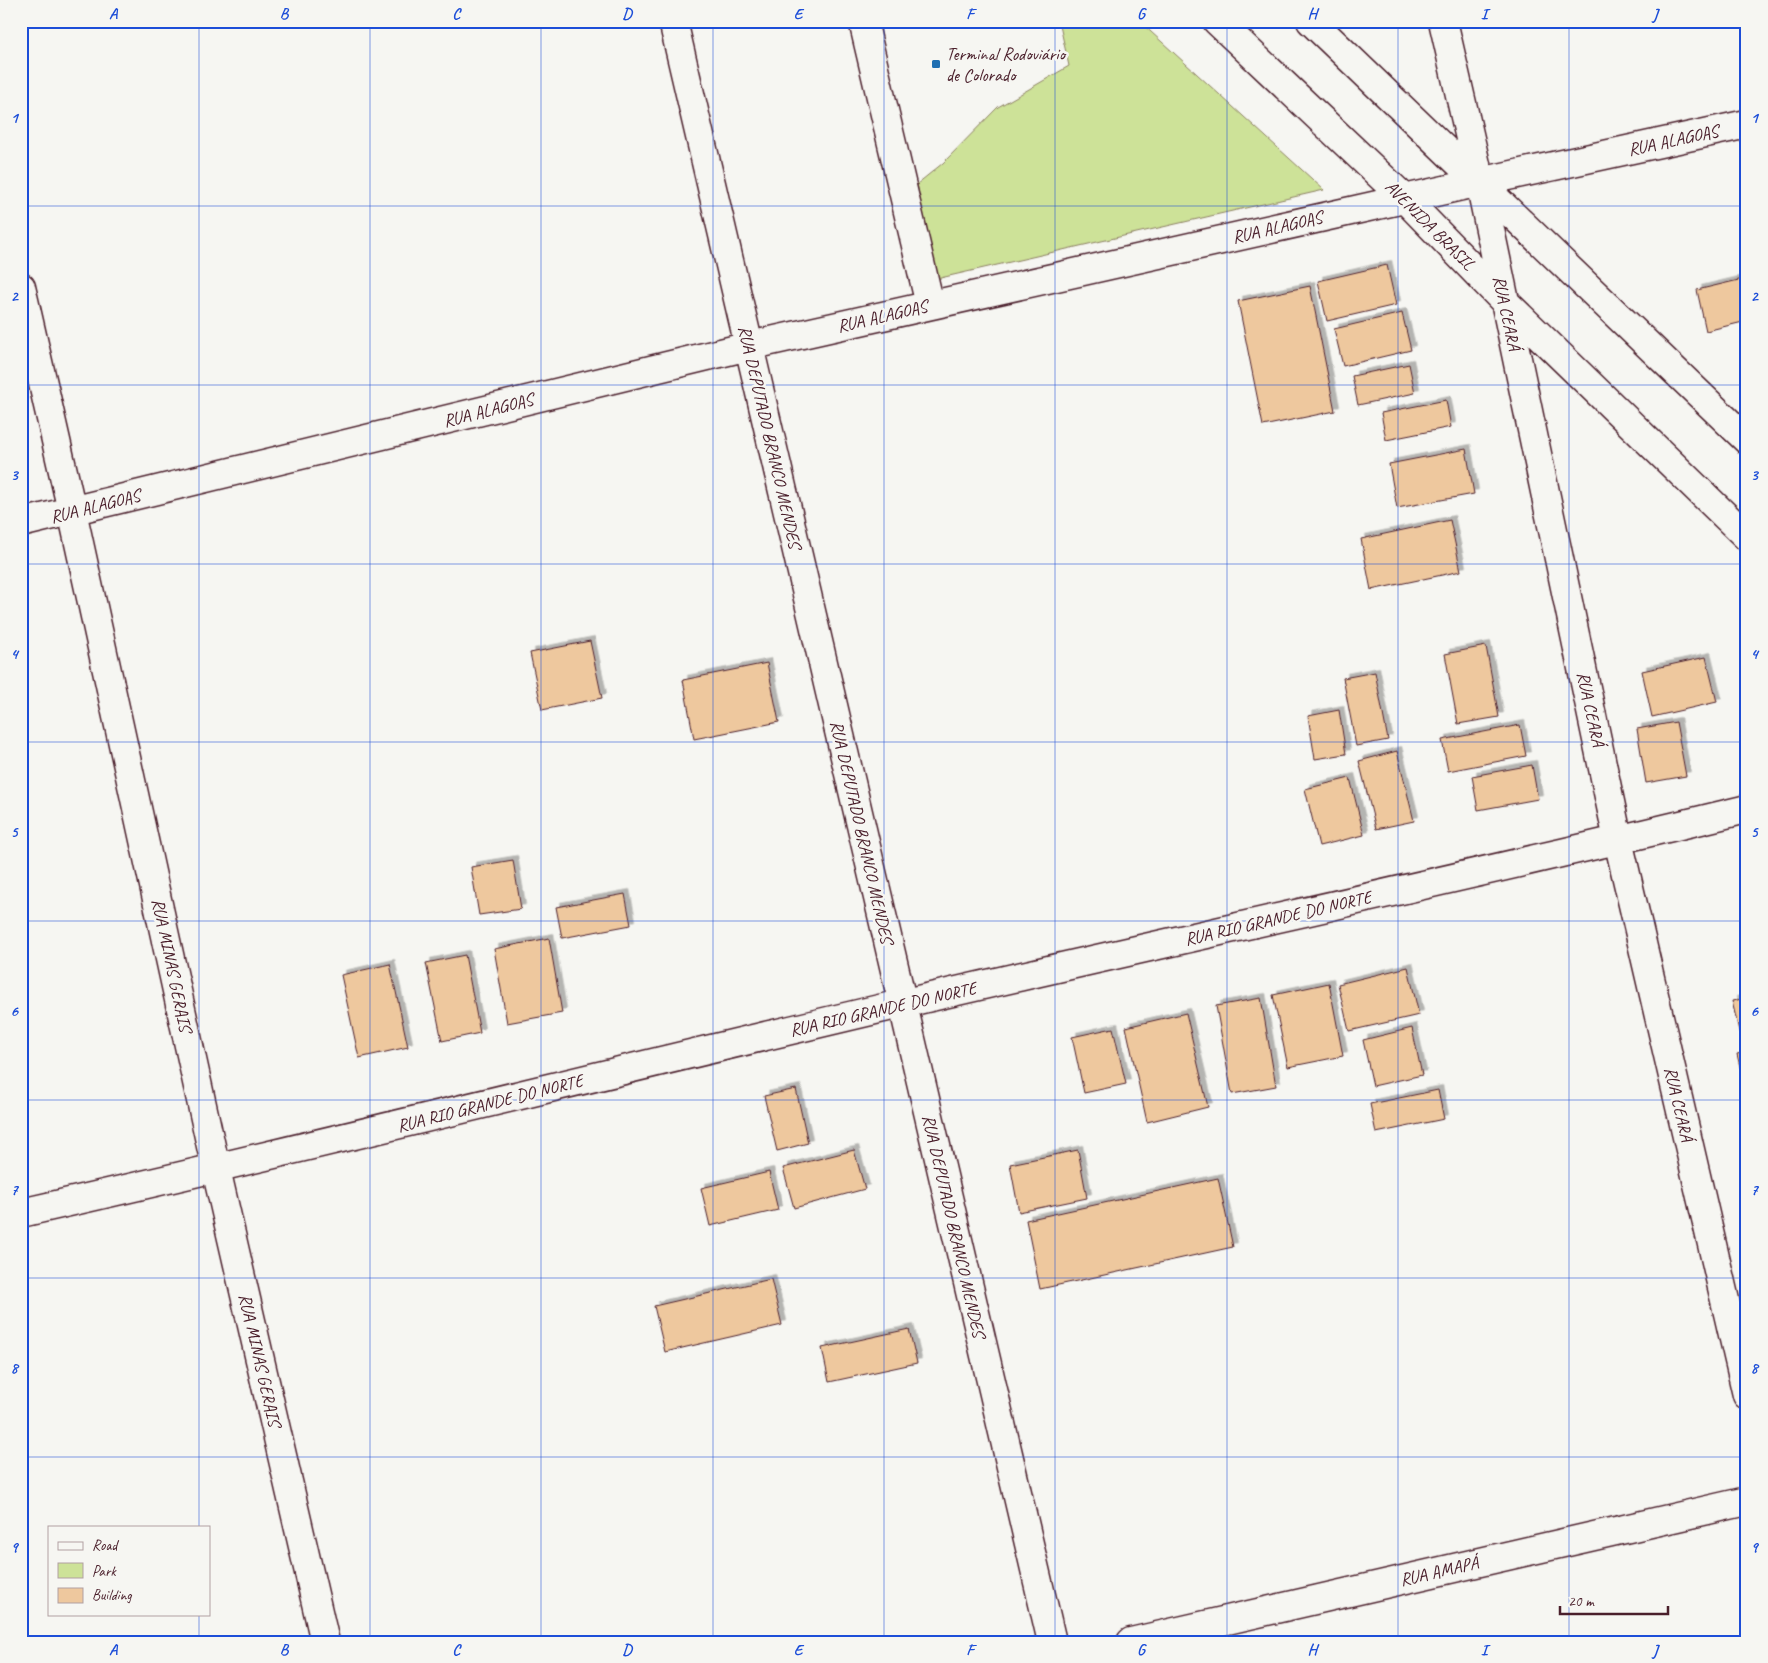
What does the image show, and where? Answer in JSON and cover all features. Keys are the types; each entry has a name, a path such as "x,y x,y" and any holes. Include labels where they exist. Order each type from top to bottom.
{"street":[{"name":"RUA DEPUTADO BRANCO MENDES","path":"673,21 1052,1642"},
{"path":"864,21 930,305"},
{"name":"AVENIDA BRASIL","path":"1217,21 1405,199 1504,301 1747,538"},
{"path":"1311,21 1747,440"},
{"name":"RUA CEARÁ","path":"1443,21 1480,182 1618,840 1747,1395"},
{"name":"RUA ALAGOAS","path":"21,523 749,346 1747,124"},
{"name":"RUA MINAS GERAIS","path":"21,286 216,1169 325,1642"},
{"name":"RUA RIO GRANDE DO NORTE","path":"21,1213 216,1169 902,1004 1747,809"},
{"name":"RUA AMAPÁ","path":"1131,1642 1747,1501"}],"green space":[{"path":"1059,21 1139,21 1324,190 936,279 917,184 943,163 998,107 1069,66"}],"building":[{"path":"1387,265 1396,305 1327,321 1318,281"},
{"path":"1747,278 1747,321 1706,331 1697,290"},
{"path":"1310,286 1335,411 1263,426 1238,301"},
{"path":"1402,313 1411,350 1343,366 1334,329"},
{"path":"1409,364 1415,393 1358,405 1352,376"},
{"path":"1446,400 1451,427 1386,440 1381,413"},
{"path":"1466,449 1474,494 1397,508 1389,464"},
{"path":"1450,520 1461,571 1371,590 1361,539"},
{"path":"590,641 602,698 542,710 530,653"},
{"path":"1486,646 1499,717 1458,724 1445,654"},
{"path":"1706,657 1717,702 1652,717 1642,671"},
{"path":"767,663 779,722 694,739 683,680"},
{"path":"1375,672 1388,740 1356,746 1343,678"},
{"path":"1339,710 1346,754 1315,759 1308,716"},
{"path":"1676,722 1686,776 1646,783 1637,729"},
{"path":"1520,725 1526,756 1448,771 1442,740"},
{"path":"1397,751 1414,821 1376,829 1359,761"},
{"path":"1532,765 1538,799 1478,810 1472,776"},
{"path":"1350,778 1364,835 1319,846 1305,789"},
{"path":"513,860 521,909 479,915 471,867"},
{"path":"625,894 631,925 562,938 556,907"},
{"path":"549,938 562,1013 507,1023 494,949"},
{"path":"465,955 480,1033 442,1041 426,963"},
{"path":"390,964 408,1047 359,1058 341,975"},
{"path":"1408,967 1419,1015 1349,1031 1338,984"},
{"path":"1329,983 1343,1056 1288,1067 1273,995"},
{"path":"1261,998 1276,1086 1232,1094 1216,1006"},
{"path":"1747,998 1747,1043 1742,1044 1732,1001"},
{"path":"1186,1013 1208,1107 1147,1122 1126,1027"},
{"path":"1113,1028 1126,1084 1084,1093 1072,1037"},
{"path":"1412,1028 1422,1075 1373,1086 1363,1040"},
{"path":"1747,1052 1747,1088 1745,1088 1737,1054"},
{"path":"796,1089 808,1143 777,1151 764,1096"},
{"path":"1438,1090 1444,1119 1376,1133 1370,1104"},
{"path":"854,1150 865,1189 794,1208 783,1168"},
{"path":"1078,1150 1087,1198 1019,1212 1010,1164"},
{"path":"769,1172 778,1210 710,1226 701,1188"},
{"path":"1218,1178 1233,1247 1040,1289 1026,1220"},
{"path":"771,1279 782,1325 665,1352 654,1306"},
{"path":"909,1329 917,1363 829,1382 822,1348"}],"place":[{"name":"Terminal Rodoviário de Colorado","path":"936,64"}]}
